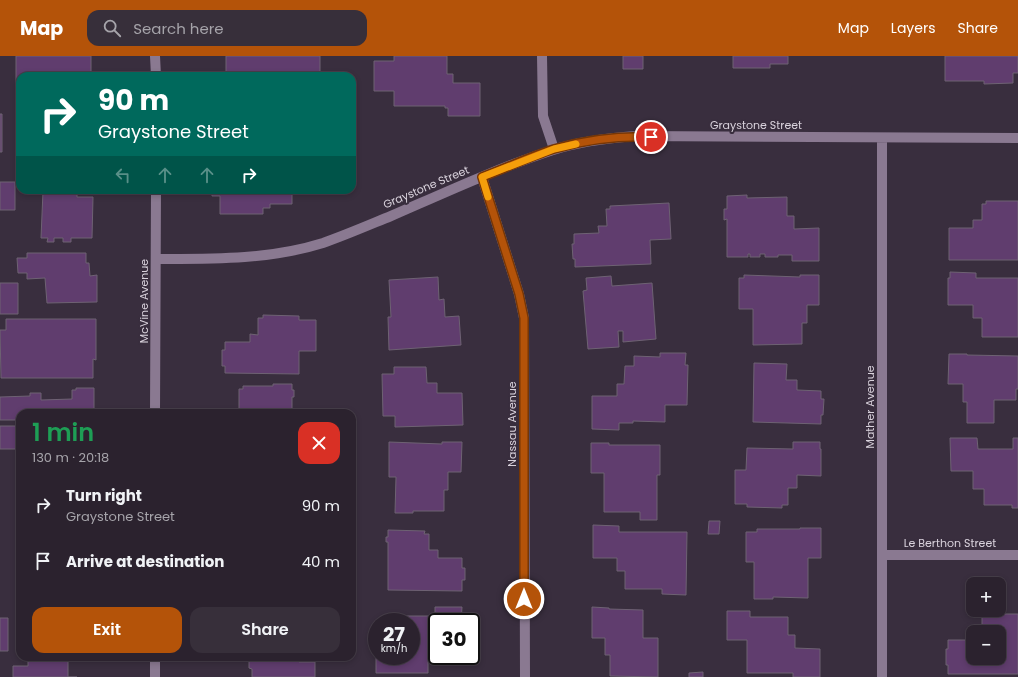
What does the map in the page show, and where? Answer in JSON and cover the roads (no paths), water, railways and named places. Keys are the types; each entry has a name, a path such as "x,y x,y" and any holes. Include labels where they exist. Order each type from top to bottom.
{"street":[{"path":"156,56 156,72"},
{"path":"542,56 543,116 554,149"},
{"name":"Graystone Street","path":"156,259 199,259 259,256 303,248 352,232 482,177 554,149 608,138 637,136 1018,138"},
{"name":"Mather Avenue","path":"882,138 882,677"},
{"name":"Nassau Avenue","path":"482,177 519,294 524,318 525,677"},
{"name":"McVine Avenue","path":"155,409 156,194"},
{"name":"Le Berthon Street","path":"882,555 1018,555"},
{"path":"155,661 155,677"}]}
